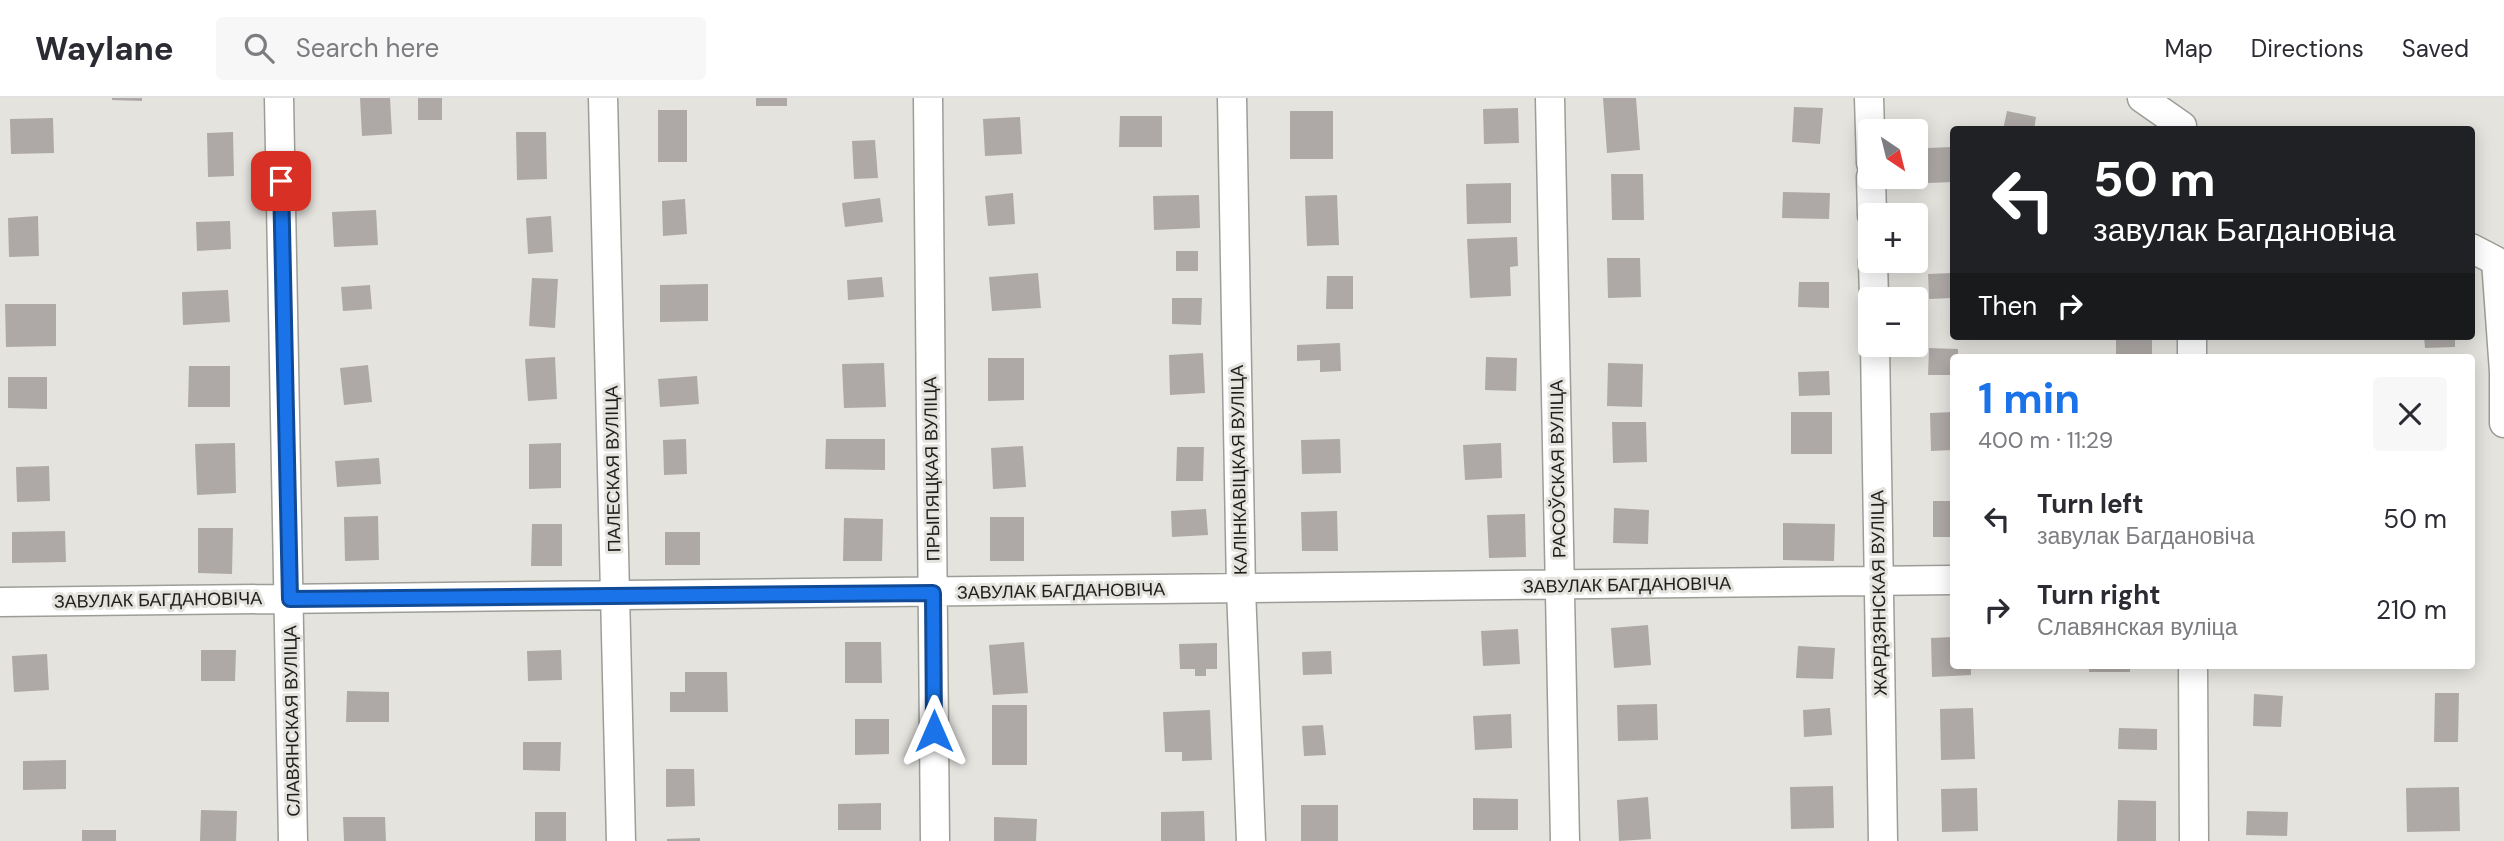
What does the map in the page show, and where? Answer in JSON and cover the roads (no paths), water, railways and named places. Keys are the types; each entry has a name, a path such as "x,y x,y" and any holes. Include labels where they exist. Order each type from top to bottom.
{"street":[{"name":"СЛАВЯНСКАЯ ВУЛІЦА","path":"279,98 293,841"},
{"name":"ПАЛЕСКАЯ ВУЛІЦА","path":"603,98 621,841"},
{"name":"ПРЫПЯЦКАЯ ВУЛІЦА","path":"928,98 935,841"},
{"name":"КАЛІНКАВІЦКАЯ ВУЛІЦА","path":"1232,98 1241,589 1251,841"},
{"name":"РАСОЎСКАЯ ВУЛІЦА","path":"1549,98 1565,841"},
{"path":"1869,98 1870,119"},
{"path":"2142,98 2182,126"},
{"path":"2475,250 2496,261 2504,372 2504,423"},
{"name":"ЖАРДЗЯНСКАЯ ВУЛІЦА","path":"1875,357 1884,841"},
{"name":"ЗАВУЛАК БАГДАНОВІЧА","path":"0,602 1950,580"},
{"path":"2193,669 2194,841"}]}
